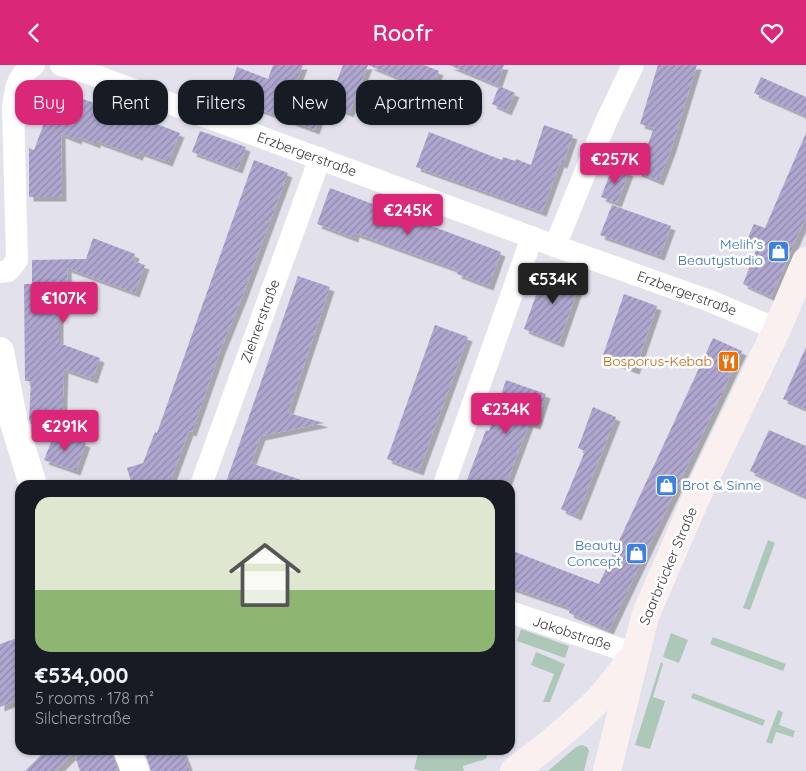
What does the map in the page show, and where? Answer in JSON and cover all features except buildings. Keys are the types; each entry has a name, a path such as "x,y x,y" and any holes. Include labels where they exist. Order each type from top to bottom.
{"main road":[{"name":"Saarbrücker Straße","path":"607,771 645,616 805,265"},
{"path":"514,771 548,745 601,697 635,653"}],"street":[{"path":"0,272 8,271 17,260 13,107 16,87 22,73 33,65"},
{"name":"Erzbergerstraße","path":"61,65 89,69 555,246 710,301 776,329"},
{"path":"555,246 605,124 633,65"},
{"name":"Ziehrerstraße","path":"203,480 320,158"},
{"path":"446,480 532,237"},
{"path":"0,351 14,423 31,480"},
{"name":"Jakobstraße","path":"515,614 635,653"},
{"path":"129,755 135,771"}],"green space":[{"path":"768,540 775,543 750,610 743,608"},
{"path":"521,629 569,646 565,658 517,641"},
{"path":"671,633 688,640 679,663 663,657"},
{"path":"713,637 786,664 783,671 710,644"},
{"path":"536,652 565,664 550,702 543,702 554,674 531,665"},
{"path":"661,662 663,664 653,697 665,701 650,749 635,745"},
{"path":"693,693 765,720 763,726 691,698"},
{"path":"778,710 783,712 779,725 795,731 793,737 776,732 772,744 766,742"},
{"path":"582,745 587,747 589,751 584,771 548,771 576,747"},
{"path":"418,755 487,755 486,759 463,766 464,771 420,771 414,769"}],"place":[{"name":"Melih's Beautystudio","path":"779,252"},
{"name":"Bosporus-Kebab","path":"728,361"},
{"name":"Brot & Sinne","path":"666,485"},
{"name":"Beauty Concept","path":"637,553"}]}
